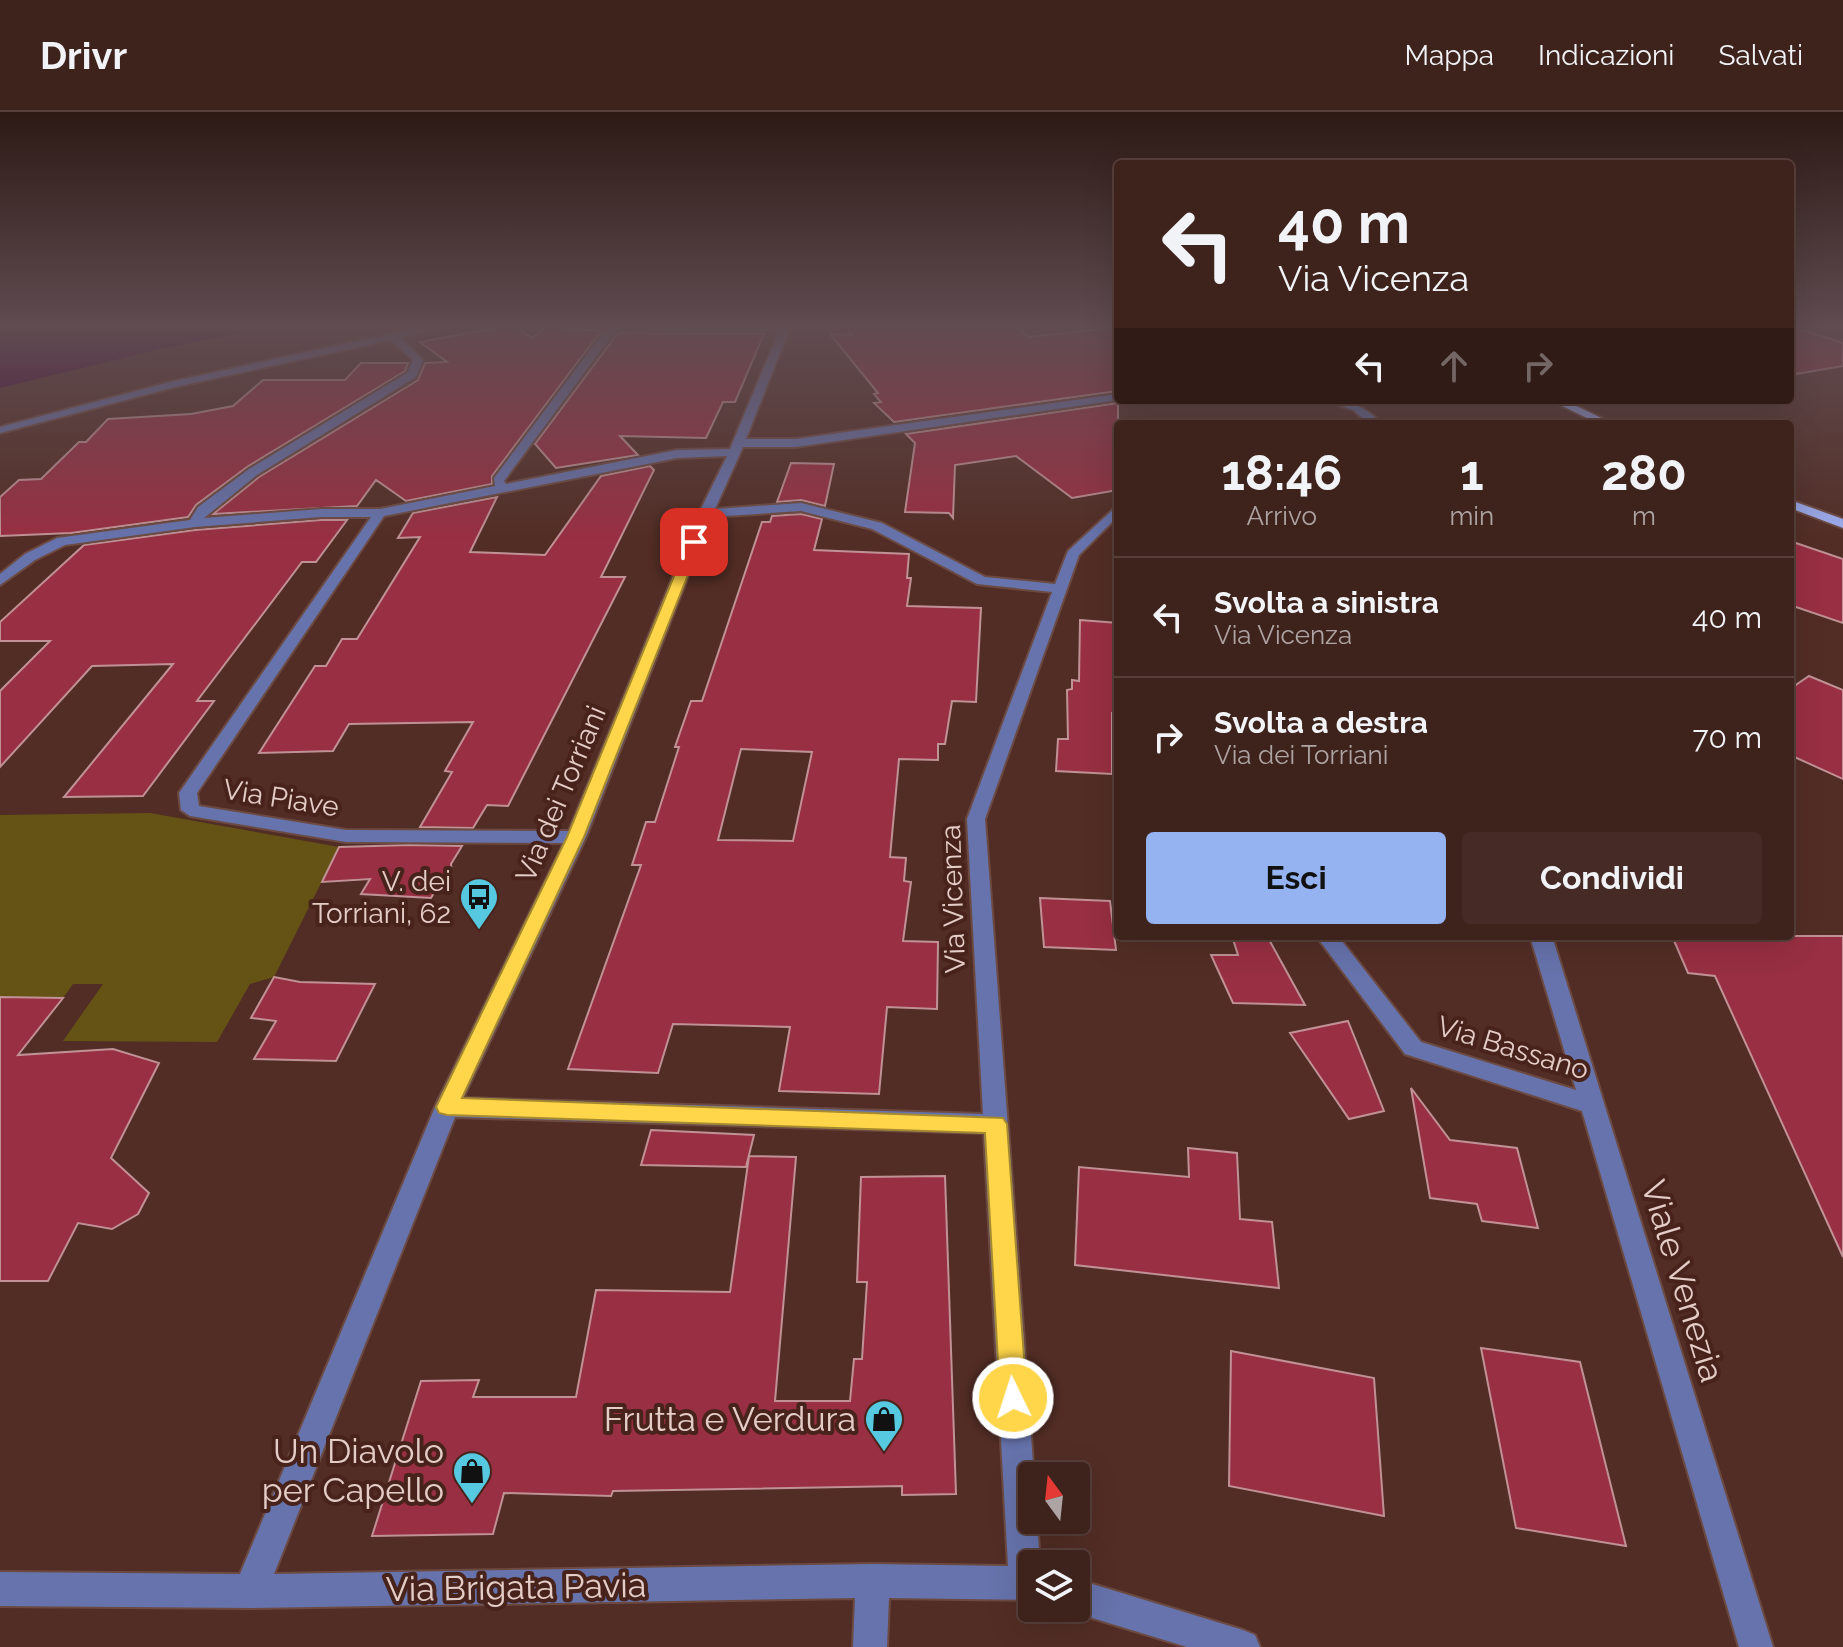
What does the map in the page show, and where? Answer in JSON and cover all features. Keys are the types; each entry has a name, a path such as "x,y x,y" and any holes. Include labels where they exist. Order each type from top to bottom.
{"main road":[{"path":"1564,404 1599,420"},
{"path":"1794,506 1843,524"}],"street":[{"path":"0,430 126,397"},
{"path":"195,523 203,510 253,472 377,397"},
{"path":"502,488 498,481 561,397"},
{"name":"Via dei Torriani","path":"250,1591 447,1107 576,837 706,513 757,397"},
{"path":"0,581 30,557 62,541 195,523 321,513 380,513 677,454 796,443 1114,398"},
{"path":"1344,404 1357,408 1371,420"},
{"path":"706,513 801,507 877,526 982,581 1060,589"},
{"name":"Via Piave","path":"380,513 188,793 190,810 346,836 576,837"},
{"name":"Via Vicenza","path":"1026,1550 976,819 1073,554 1114,513"},
{"name":"Via Bassano","path":"1330,940 1413,1048 1592,1105"},
{"name":"Viale Venezia","path":"1542,940 1756,1647"},
{"path":"447,1107 995,1124"},
{"path":"870,1647 873,1581"},
{"name":"Via Brigata Pavia","path":"0,1589 250,1591 873,1581 1018,1582"},
{"path":"1090,1600 1243,1647"}],"shaded area":[{"path":"150,813 339,847 274,977 250,984 217,1042 63,1041 103,984 73,984 63,998 0,997 0,815"}],"building":[{"path":"244,397 363,397 247,467 196,505 188,517 71,533 0,536 0,497 19,480 41,479 79,442 86,442 108,419 191,414 233,406"},
{"path":"391,397 552,397 492,476 492,484 406,501 376,480 357,506 213,514 259,477"},
{"path":"570,397 737,397 735,402 723,402 706,438 620,436 638,455 556,468 535,444"},
{"path":"876,397 1077,397 894,422 874,403 881,402"},
{"path":"1118,404 1118,420 1114,420 1114,491 1072,498 1016,456 955,465 953,518 949,513 905,512 915,443 906,434"},
{"path":"791,463 834,464 825,506 801,500 777,502"},
{"path":"650,466 654,470 601,577 625,577 508,806 487,805 473,828 420,827 452,772 445,771 473,722 349,724 333,751 259,753 315,666 326,666 342,639 357,639 420,537 398,538 413,513 497,497 470,552 545,555 601,476"},
{"path":"801,514 822,519 814,550 909,554 907,578 911,578 907,606 981,608 976,702 952,701 945,744 938,744 938,760 899,759 890,857 906,858 904,881 911,882 903,941 938,942 937,1009 887,1007 879,1094 779,1091 790,1027 673,1024 658,1073 568,1069 641,865 632,865 646,822 655,822 691,701 702,701 762,522 770,522 772,516","holes":["741,749 812,752 793,841 718,840"]},
{"path":"347,520 316,562 302,562 197,701 214,701 143,796 64,797 173,664 92,666 0,767 0,691 50,641 0,641 0,622 84,545 195,530"},
{"path":"1794,542 1843,559 1843,623 1794,606"},
{"path":"1080,620 1114,623 1112,774 1056,771 1058,739 1068,739 1067,690 1072,689 1072,680 1079,681"},
{"path":"1809,676 1843,690 1843,779 1794,757 1794,686"},
{"path":"462,846 451,864 452,874 445,874 431,898 361,894 370,879 322,882 339,847"},
{"path":"1040,898 1110,901 1116,950 1044,947"},
{"path":"1794,936 1843,936 1843,1257 1715,976 1688,973 1674,940 1794,940"},
{"path":"1233,940 1269,940 1305,1005 1233,1003 1211,955 1238,955"},
{"path":"274,977 300,982 375,984 336,1061 254,1059 276,1021 251,1018"},
{"path":"0,997 63,998 18,1055 113,1049 159,1063 111,1158 149,1193 138,1214 112,1229 78,1223 48,1281 0,1281"},
{"path":"1348,1021 1384,1111 1349,1119 1290,1033"},
{"path":"1411,1088 1450,1140 1517,1148 1538,1228 1482,1221 1477,1204 1430,1198"},
{"path":"651,1130 754,1135 746,1167 641,1165"},
{"path":"1188,1148 1237,1153 1240,1219 1272,1222 1279,1288 1075,1265 1079,1167 1189,1177"},
{"path":"749,1156 796,1157 775,1401 850,1401 854,1359 862,1359 867,1282 857,1282 861,1177 945,1176 956,1494 902,1495 902,1486 613,1491 611,1496 504,1493 493,1534 372,1536 421,1381 479,1380 473,1397 576,1397 596,1290 730,1292"},
{"path":"1481,1348 1580,1362 1626,1546 1516,1528"},
{"path":"1231,1351 1374,1378 1384,1516 1229,1486"}],"place":[{"name":"V. dei Torriani, 62","path":"479,931"},
{"name":"Frutta e Verdura","path":"884,1453"},
{"name":"Un Diavolo per Capello","path":"472,1505"}],"route":[{"path":"694,542 576,837 447,1107 995,1124 1013,1398"}]}
